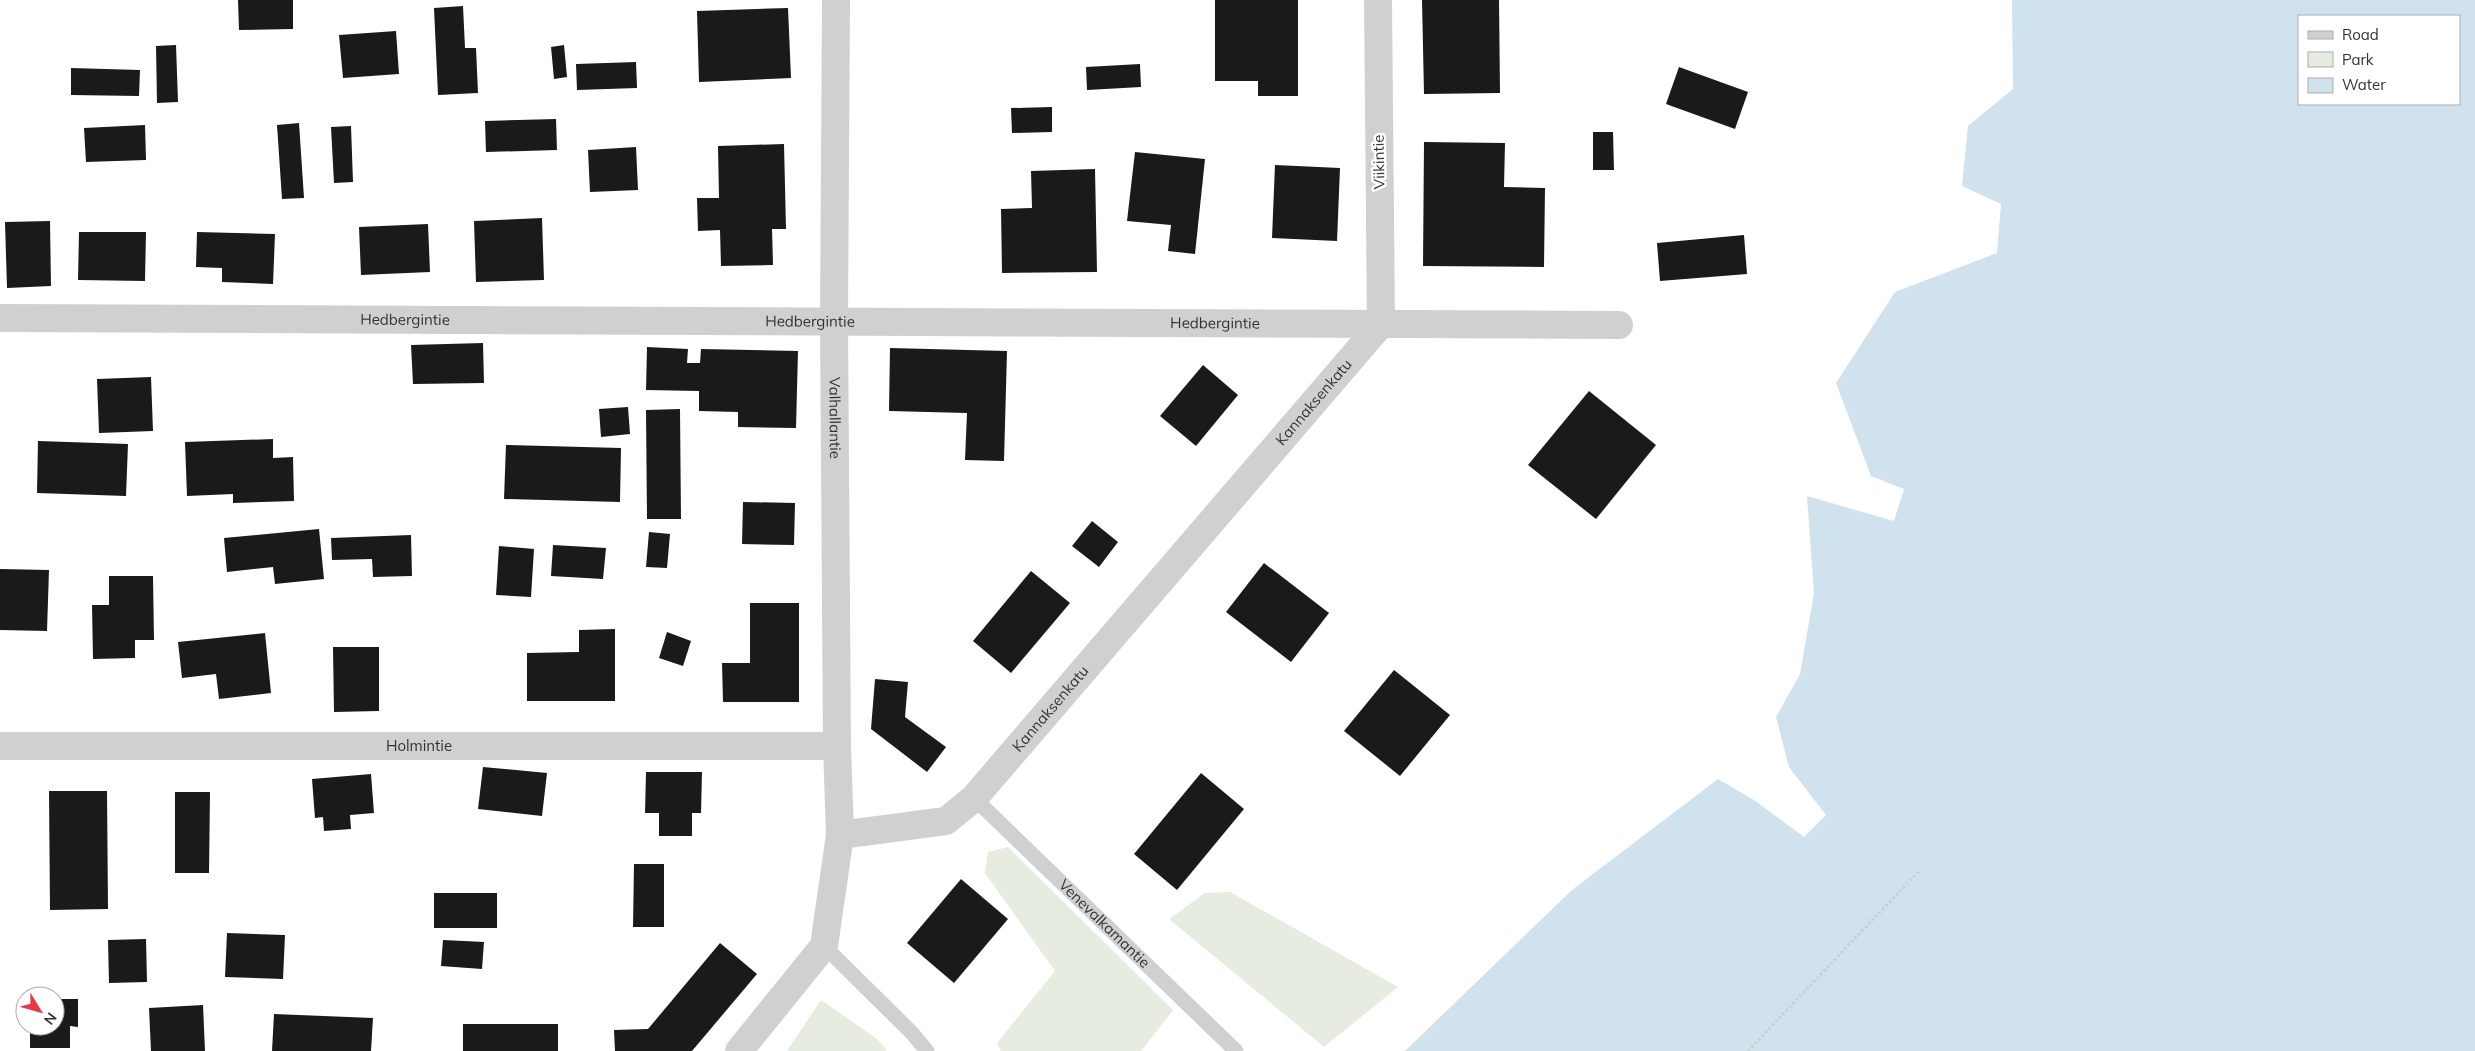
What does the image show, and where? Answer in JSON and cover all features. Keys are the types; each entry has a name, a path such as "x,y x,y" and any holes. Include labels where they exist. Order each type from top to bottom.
{"street":[{"name":"Valhallantie","path":"836,0 834,321 837,746 840,835"},
{"name":"Viikintie","path":"1378,0 1381,324"},
{"name":"Hedbergintie","path":"0,318 1619,325"},
{"name":"Kannaksenkatu","path":"840,835 946,821 974,798 1381,324"},
{"name":"Holmintie","path":"0,746 837,746"},
{"path":"739,1051 824,946 840,835"}],"lane":[{"name":"Venevalkamantie","path":"974,798 1236,1051"},
{"path":"824,946 912,1033 926,1051"}],"path":[{"path":"1748,1051 1919,871"}],"green space":[{"path":"1008,847 1173,1010 1141,1051 1001,1051 997,1043 1055,971 985,873 988,852"},
{"path":"1230,892 1398,987 1324,1047 1169,919 1205,893"},
{"path":"821,1000 877,1039 887,1051 787,1051"}],"water":[{"path":"2012,0 2475,0 2475,1051 1405,1051 1572,890 1718,779 1754,800 1804,837 1826,815 1789,767 1776,717 1800,674 1814,594 1807,496 1894,521 1904,489 1871,476 1836,383 1895,292 1997,253 2001,204 1962,186 1968,126 2013,89"}],"building":[{"path":"238,0 293,0 293,29 239,30"},
{"path":"1215,0 1298,0 1298,96 1258,96 1258,81 1215,81"},
{"path":"1422,0 1499,0 1500,93 1424,94"},
{"path":"463,6 465,48 476,48 478,93 438,95 434,8"},
{"path":"788,8 791,78 699,82 697,11"},
{"path":"396,31 399,74 343,78 339,35"},
{"path":"176,45 178,102 157,103 156,46"},
{"path":"564,45 567,77 554,79 551,47"},
{"path":"636,62 637,88 577,90 576,64"},
{"path":"1140,64 1141,87 1087,90 1086,67"},
{"path":"1679,67 1748,92 1735,129 1666,104"},
{"path":"71,68 140,70 139,96 71,95"},
{"path":"1052,107 1052,132 1012,133 1011,108"},
{"path":"556,119 557,150 486,152 485,121"},
{"path":"299,123 304,198 282,199 277,125"},
{"path":"145,125 146,160 86,162 84,128"},
{"path":"351,126 353,182 334,183 331,127"},
{"path":"1593,132 1613,132 1614,170 1593,170"},
{"path":"1424,142 1505,143 1504,187 1545,188 1544,267 1423,266"},
{"path":"784,144 786,229 772,229 773,265 721,266 720,230 698,231 697,198 719,198 718,146"},
{"path":"636,147 638,190 590,192 588,150"},
{"path":"1135,152 1205,159 1195,254 1168,251 1171,225 1127,221"},
{"path":"1275,165 1340,168 1337,241 1272,238"},
{"path":"1095,169 1097,272 1002,273 1001,209 1032,208 1031,171"},
{"path":"542,218 544,280 476,282 474,221"},
{"path":"50,221 51,286 7,288 5,222"},
{"path":"428,224 430,272 361,275 359,227"},
{"path":"79,232 146,232 145,281 78,280"},
{"path":"197,232 275,234 273,284 222,282 222,268 196,267"},
{"path":"1744,235 1747,274 1660,281 1657,243"},
{"path":"483,343 484,383 413,384 411,345"},
{"path":"647,347 688,349 687,363 700,363 701,349 798,351 796,428 738,427 738,412 699,411 699,391 646,390"},
{"path":"890,348 1007,351 1004,461 965,460 967,413 889,411"},
{"path":"1203,365 1238,395 1196,446 1160,416"},
{"path":"151,377 153,431 99,433 97,379"},
{"path":"1589,391 1656,445 1596,519 1528,465"},
{"path":"628,407 630,434 601,437 599,409"},
{"path":"680,409 681,519 647,519 646,410"},
{"path":"273,439 273,458 293,457 294,501 233,503 233,494 187,496 185,442"},
{"path":"38,441 128,444 126,496 37,493"},
{"path":"506,445 621,448 620,502 504,499"},
{"path":"743,502 795,503 794,545 742,544"},
{"path":"1092,521 1118,542 1099,567 1072,546"},
{"path":"319,529 324,579 275,584 273,567 227,572 224,538"},
{"path":"649,532 670,534 667,568 646,567"},
{"path":"411,535 412,576 373,577 372,559 332,560 331,538"},
{"path":"553,545 606,548 603,579 551,576"},
{"path":"499,546 534,549 531,597 496,595"},
{"path":"1264,563 1329,613 1291,662 1226,612"},
{"path":"0,569 49,570 47,631 0,630"},
{"path":"1031,571 1070,603 1011,673 973,641"},
{"path":"109,576 153,576 154,640 135,640 135,658 93,659 92,605 109,605"},
{"path":"750,603 799,603 799,702 723,702 722,663 750,663"},
{"path":"615,629 615,701 527,701 527,653 579,652 579,630"},
{"path":"667,632 691,641 683,666 659,658"},
{"path":"265,633 271,693 219,699 216,674 182,678 178,642"},
{"path":"333,647 379,647 379,711 334,712"},
{"path":"1394,670 1450,715 1400,776 1344,731"},
{"path":"875,679 908,682 905,717 946,747 927,772 871,729"},
{"path":"483,767 547,773 542,816 478,809"},
{"path":"646,772 702,772 701,813 692,813 692,836 659,836 659,813 645,813"},
{"path":"1201,773 1244,809 1177,890 1134,854"},
{"path":"371,774 374,813 350,815 351,829 324,831 323,817 315,818 312,779"},
{"path":"49,791 107,791 108,909 50,910"},
{"path":"175,792 210,792 209,873 175,873"},
{"path":"634,864 664,864 664,927 633,927"},
{"path":"961,879 1008,919 954,983 907,943"},
{"path":"434,893 497,893 497,928 434,928"},
{"path":"227,933 285,935 283,979 225,977"},
{"path":"146,939 147,982 109,983 108,940"},
{"path":"443,940 484,942 482,969 441,966"},
{"path":"720,943 757,974 692,1051 615,1051 614,1030 648,1029"},
{"path":"65,999 78,999 78,1027 70,1026 70,1048 30,1048 30,1036 65,1036"},
{"path":"203,1005 205,1051 151,1051 149,1008"},
{"path":"274,1014 373,1018 371,1051 272,1051"},
{"path":"463,1024 558,1024 558,1051 463,1051"}]}
